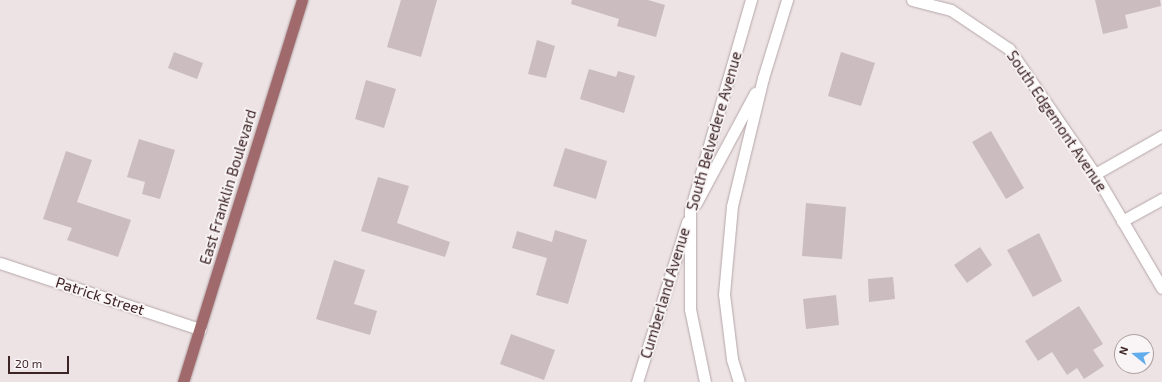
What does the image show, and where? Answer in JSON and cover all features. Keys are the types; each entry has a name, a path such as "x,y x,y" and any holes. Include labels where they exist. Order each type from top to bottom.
{"main road":[{"name":"East Franklin Boulevard","path":"183,382 302,0"}],"street":[{"name":"South Belvedere Avenue","path":"705,382 690,309 690,211 751,0"},
{"path":"739,382 732,359 724,294 732,206 763,78 788,0"},
{"name":"South Edgemont Avenue","path":"912,0 950,10 1009,48 1095,174 1162,288"},
{"name":"Cumberland Avenue","path":"637,382 690,211 763,78"},
{"path":"1095,174 1162,136"},
{"path":"1122,220 1162,198"},
{"name":"Patrick Street","path":"0,263 200,329"}],"building":[{"path":"401,0 437,0 421,57 387,47"},
{"path":"572,0 648,0 665,5 656,37 617,26 619,19 571,4"},
{"path":"1095,0 1160,0 1161,6 1125,15 1128,28 1103,34"},
{"path":"537,40 555,46 546,78 528,74"},
{"path":"174,52 203,63 197,79 168,68"},
{"path":"841,52 875,63 861,106 828,96"},
{"path":"589,69 616,77 618,71 635,76 624,113 580,99"},
{"path":"366,80 396,89 384,128 355,119"},
{"path":"991,131 1024,188 1006,199 972,142"},
{"path":"139,139 175,150 160,199 142,194 145,182 127,177"},
{"path":"565,148 607,161 596,199 553,186"},
{"path":"66,151 92,160 77,202 131,220 118,257 67,240 72,228 43,219"},
{"path":"378,177 409,186 397,223 450,242 445,257 361,231"},
{"path":"806,203 846,207 842,259 802,256"},
{"path":"555,230 587,240 568,304 536,295 547,258 512,248 517,231 552,242"},
{"path":"1039,233 1062,281 1033,297 1007,250"},
{"path":"980,247 992,265 967,283 954,265"},
{"path":"334,260 365,270 354,304 377,311 370,335 316,319"},
{"path":"893,277 895,299 869,302 868,279"},
{"path":"836,295 839,325 806,329 803,299"},
{"path":"1079,306 1103,344 1093,350 1104,366 1084,379 1077,368 1067,375 1052,352 1038,361 1025,341"},
{"path":"511,334 555,350 544,380 500,364"}]}
